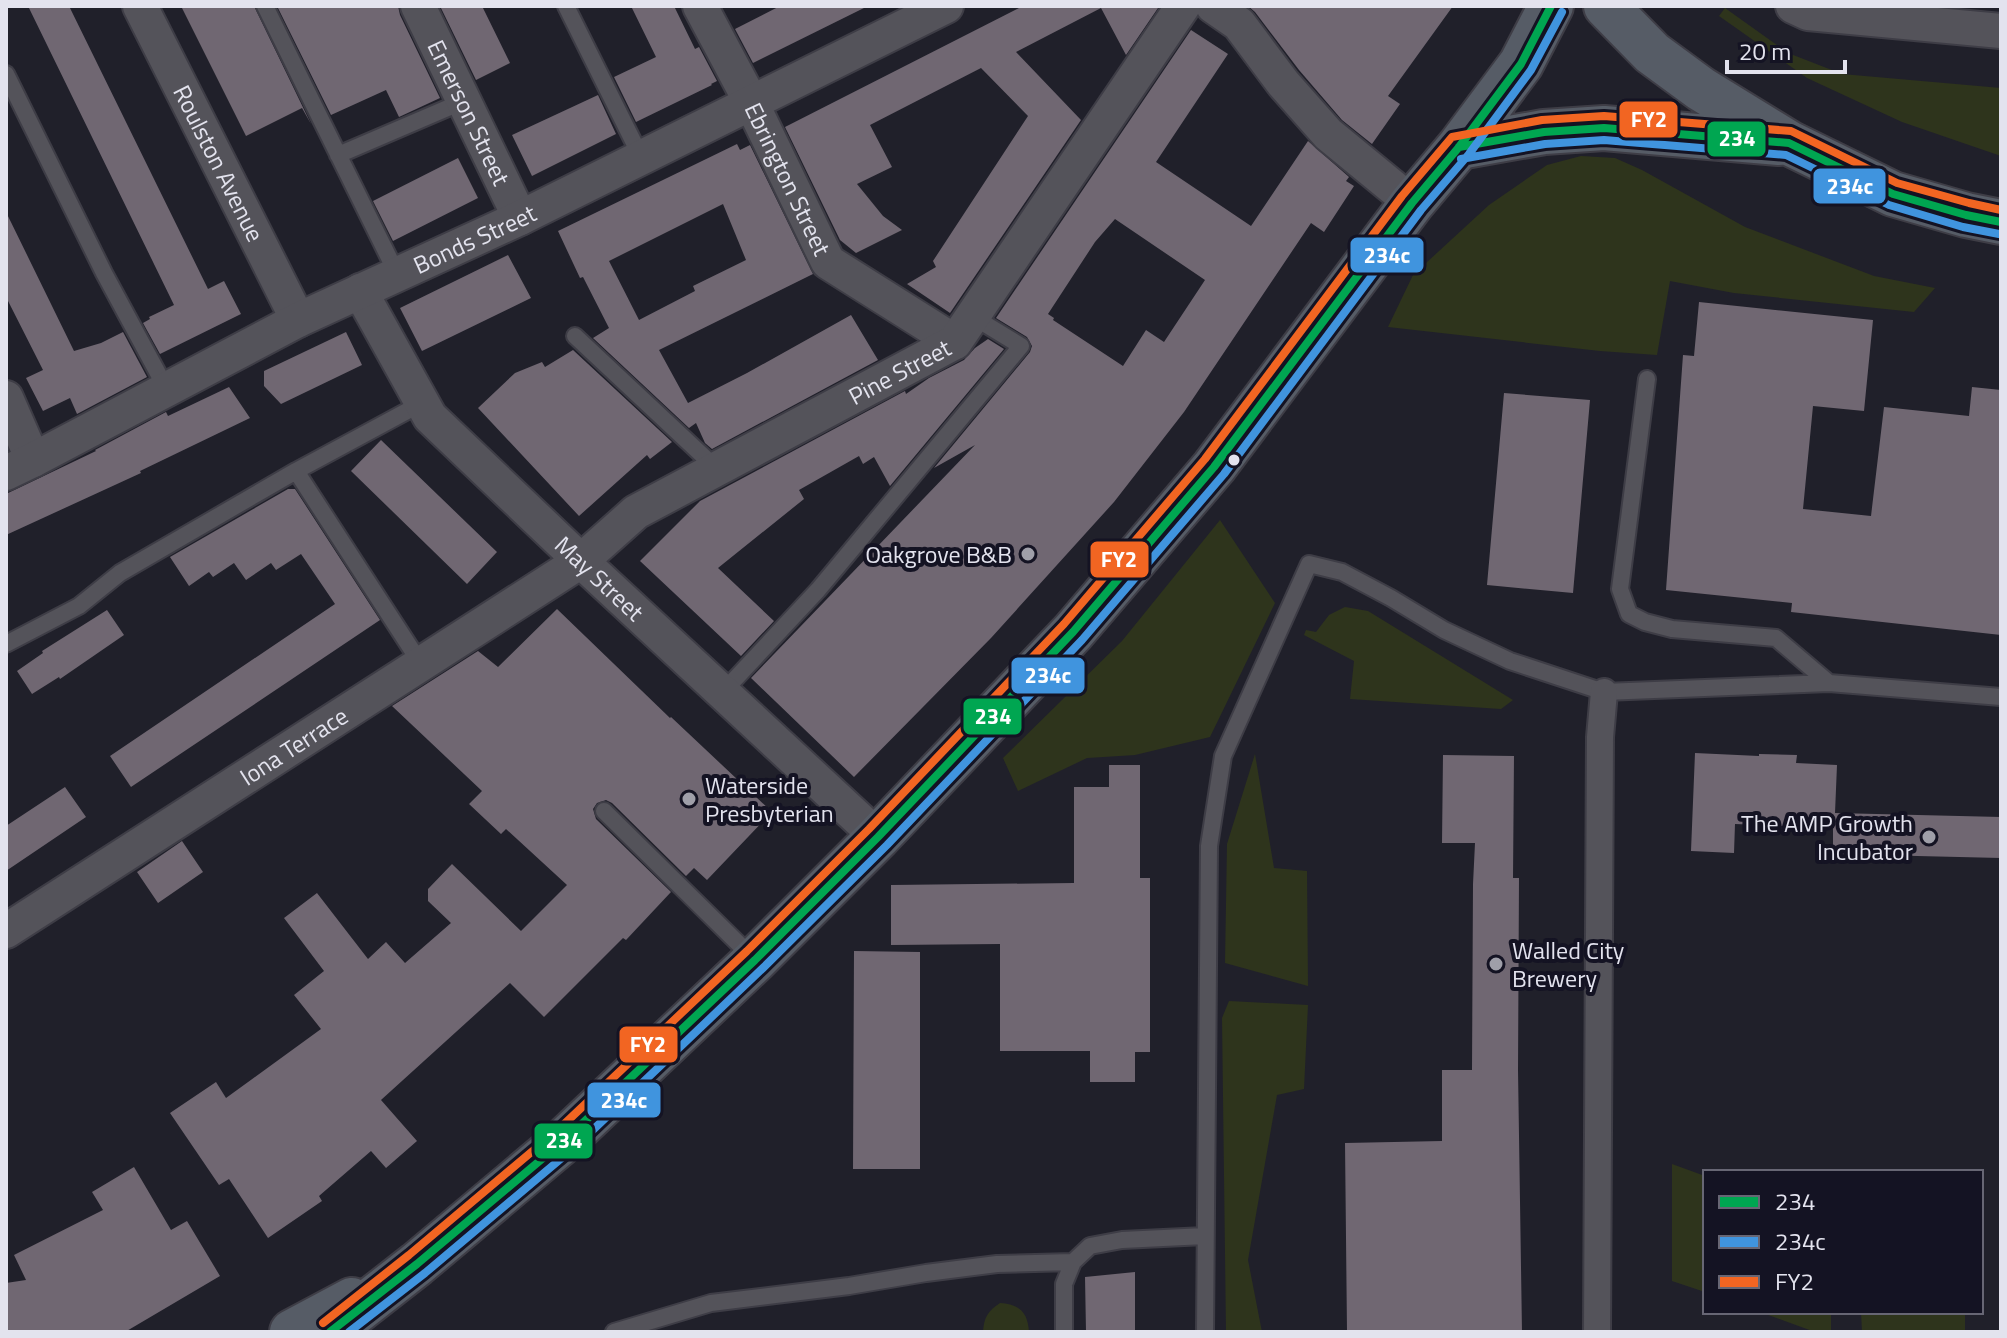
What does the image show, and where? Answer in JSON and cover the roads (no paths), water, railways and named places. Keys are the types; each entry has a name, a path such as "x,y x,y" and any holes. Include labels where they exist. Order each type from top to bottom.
{"highway":[{"path":"330,1332 417,1264 568,1137 755,960 878,837 1073,632 1214,467 1412,203 1459,147 1521,64 1551,6"},
{"path":"1606,6 1652,53 1701,89 1789,143 1893,194 2001,222"},
{"path":"1459,147 1544,132 1604,128 1789,143"},
{"path":"292,1332 417,1264"}],"street":[{"name":"Roulston Avenue","path":"140,6 298,320"},
{"name":"Emerson Street","path":"418,6 520,218"},
{"name":"Ebrington Street","path":"700,6 751,102 828,262 964,329"},
{"name":"Bonds Street","path":"20,466 298,320 520,218 946,6"},
{"name":"Pine Street","path":"581,561 636,512 964,329 1183,6"},
{"path":"1213,6 1239,24 1283,83 1328,134 1412,203"},
{"path":"1793,6 1808,13 2001,31"},
{"name":"May Street","path":"360,291 430,417 878,837"},
{"path":"6,398 20,466"},
{"name":"Iona Terrace","path":"6,931 581,561"},
{"path":"1597,1332 1600,753 1604,692"}],"lane":[{"path":"265,6 397,274"},
{"path":"566,6 641,157"},
{"path":"6,74 104,273 167,390"},
{"path":"338,155 464,101"},
{"path":"722,693 818,590 1021,346 964,329"},
{"path":"575,336 717,469"},
{"path":"1647,379 1620,589 1629,614 1672,629 1776,638 1829,683"},
{"path":"6,644 79,606 120,573 296,471 422,403"},
{"path":"296,471 421,664"},
{"path":"1205,1332 1209,846 1223,756 1309,564 1342,572 1444,630 1510,661 1604,692 1829,683 2001,697"},
{"path":"604,811 755,960"},
{"path":"1064,1332 1064,1284 1073,1262 1090,1246 1205,1236"},
{"path":"614,1332 711,1303 997,1264 1073,1262"}],"place":[{"name":"Oakgrove B&B","path":"1028,554"},
{"name":"Waterside Presbyterian","path":"689,799"},
{"name":"The AMP Growth Incubator","path":"1929,837"},
{"name":"Walled City Brewery","path":"1496,964"}]}
